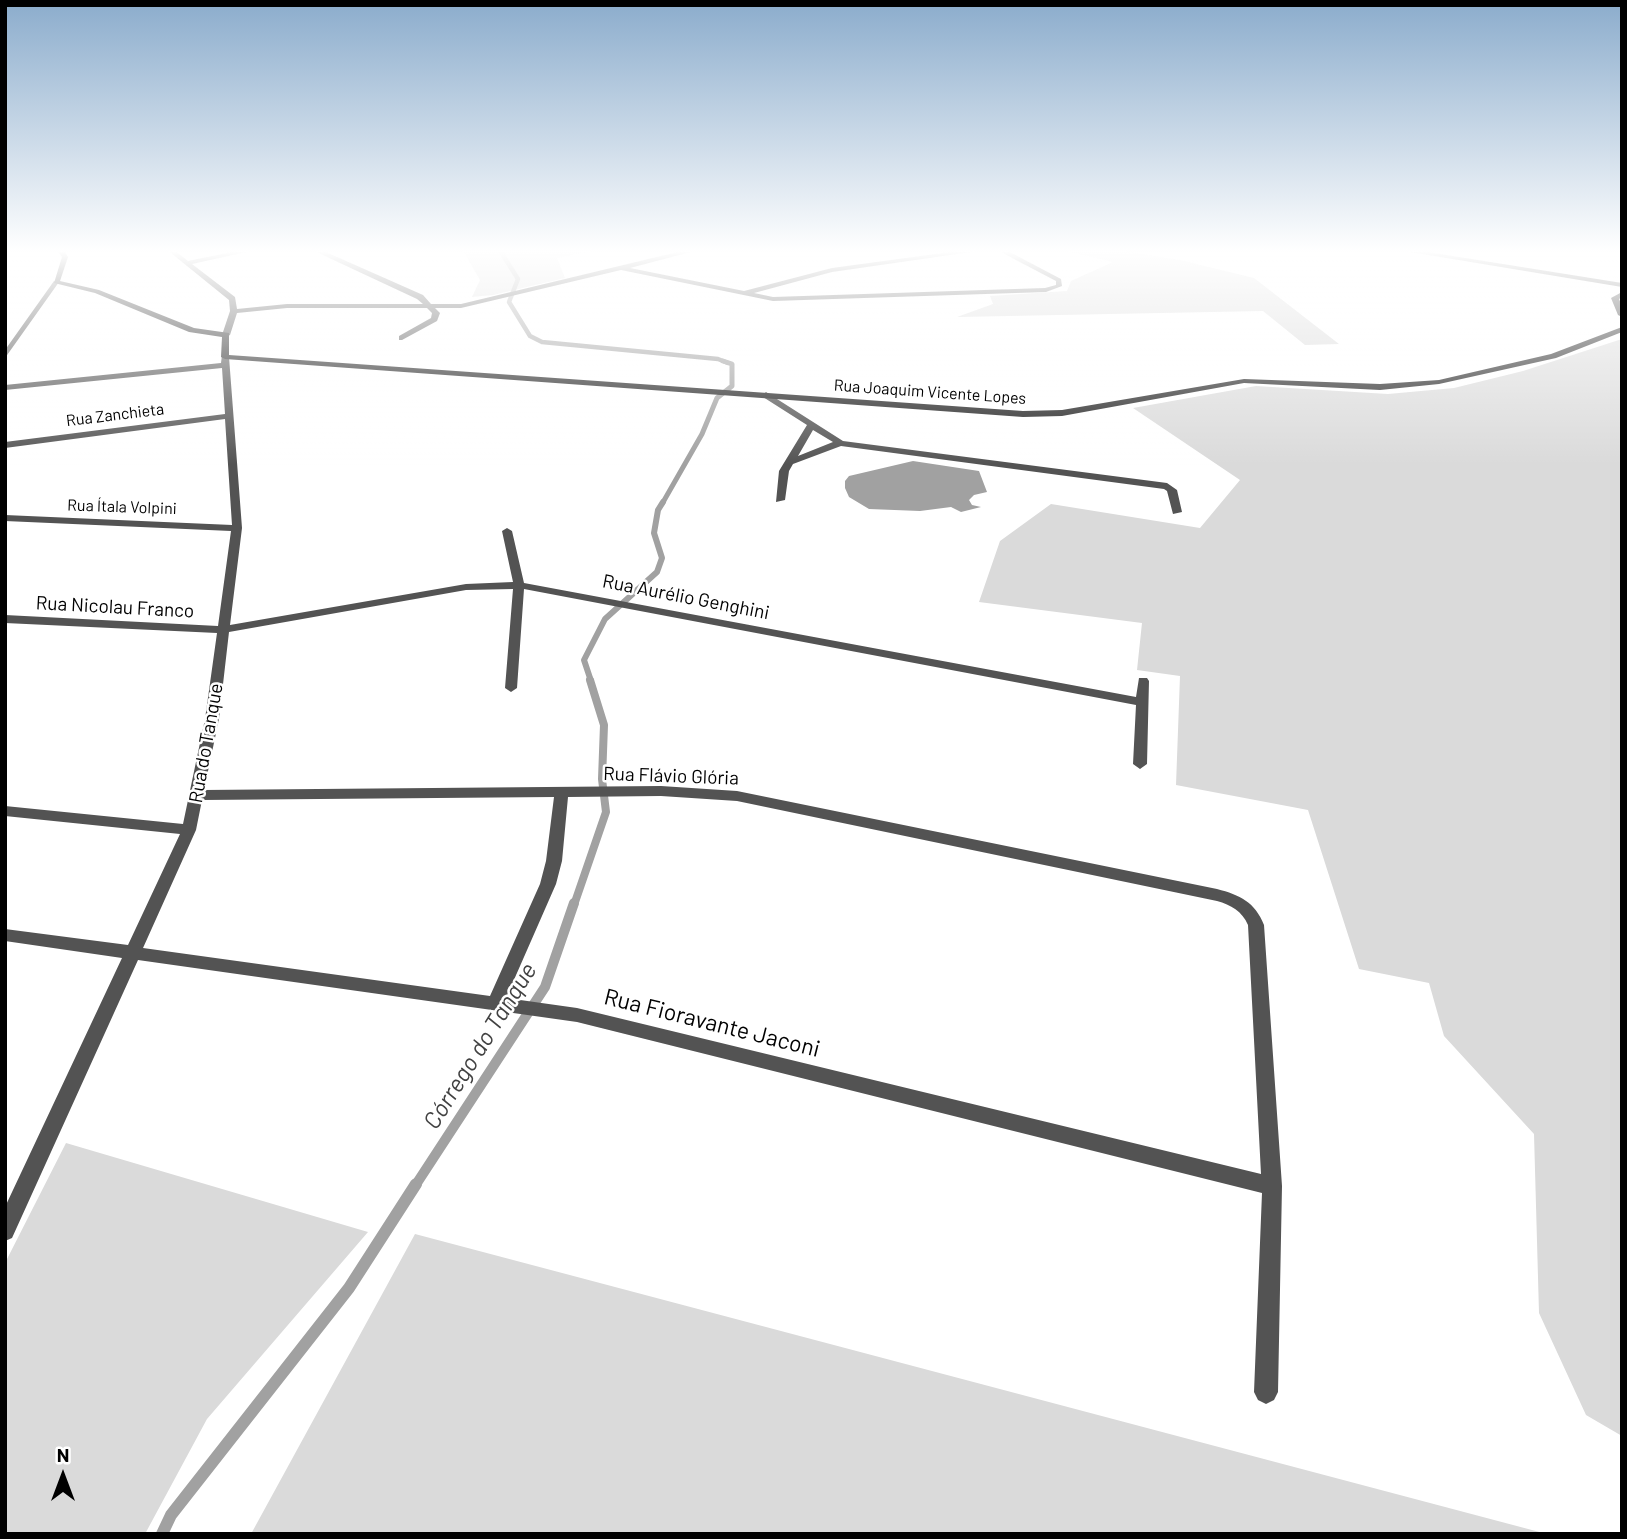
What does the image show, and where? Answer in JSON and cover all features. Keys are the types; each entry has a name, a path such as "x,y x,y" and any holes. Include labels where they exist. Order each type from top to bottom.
{"street":[{"path":"5,356 29,321"},
{"path":"170,321 192,330 226,335"},
{"name":"Rua do Tanque","path":"6,1226 189,830 198,795 212,719 237,528 225,361 226,335 231,321"},
{"path":"402,338 429,321"},
{"name":"Rua Joaquim Vicente Lopes","path":"5,388 225,361 1044,414 1244,381 1413,386 1486,374 1553,356 1622,329"},
{"path":"766,395 841,443 1167,486 1172,490 1177,512"},
{"name":"Rua Zanchieta","path":"5,444 228,416"},
{"path":"780,500 784,471 811,426"},
{"path":"790,462 841,443"},
{"name":"Rua Ítala Volpini","path":"5,518 237,528"},
{"path":"507,531 519,585 511,688"},
{"name":"Rua Aurélio Genghini","path":"223,630 466,587 519,585 1140,702"},
{"name":"Rua Nicolau Franco","path":"5,619 223,630"},
{"path":"1140,764 1140,702 1143,681"},
{"name":"Rua Flávio Glória","path":"198,795 564,794 661,791 737,796 1217,895 1244,905 1253,915 1256,925 1272,1186 1266,1392"},
{"path":"503,1004 548,884 564,794"},
{"path":"5,811 189,830"},
{"name":"Rua Fioravante Jaconi","path":"5,935 577,1015 1272,1186"}],"shaded area":[{"path":"1275,321 1309,321 1339,344 1305,345"},
{"path":"1622,339 1622,1436 1586,1415 1539,1313 1534,1134 1444,1036 1429,983 1359,969 1308,810 1176,785 1180,676 1137,670 1142,623 979,602 1000,541 1051,504 1200,528 1240,480 1133,408 1256,386 1388,394 1454,388 1523,371"},
{"path":"913,461 979,471 987,492 974,495 969,500 972,505 981,507 961,512 951,507 920,511 869,509 849,497 845,481 849,476"},
{"path":"66,1143 368,1232 207,1419 145,1534 5,1534 5,1263"},
{"path":"415,1234 1547,1534 251,1534"}],"waterway":[{"path":"521,321 530,336 542,342 723,361"},
{"name":"Córrego do Tanque","path":"662,504 702,434 717,398 732,386 732,364 723,361"},
{"path":"723,361 728,363"},
{"name":"Córrego do Tanque","path":"591,681 584,660 605,619 657,572 662,558 654,533 658,510 663,502"},
{"name":"Córrego do Tanque","path":"574,905 606,812 602,779 604,725 590,680"},
{"name":"Córrego do Tanque","path":"415,1186 545,987 574,903"},
{"name":"Córrego do Tanque","path":"162,1534 171,1515 349,1288 416,1184"}]}
